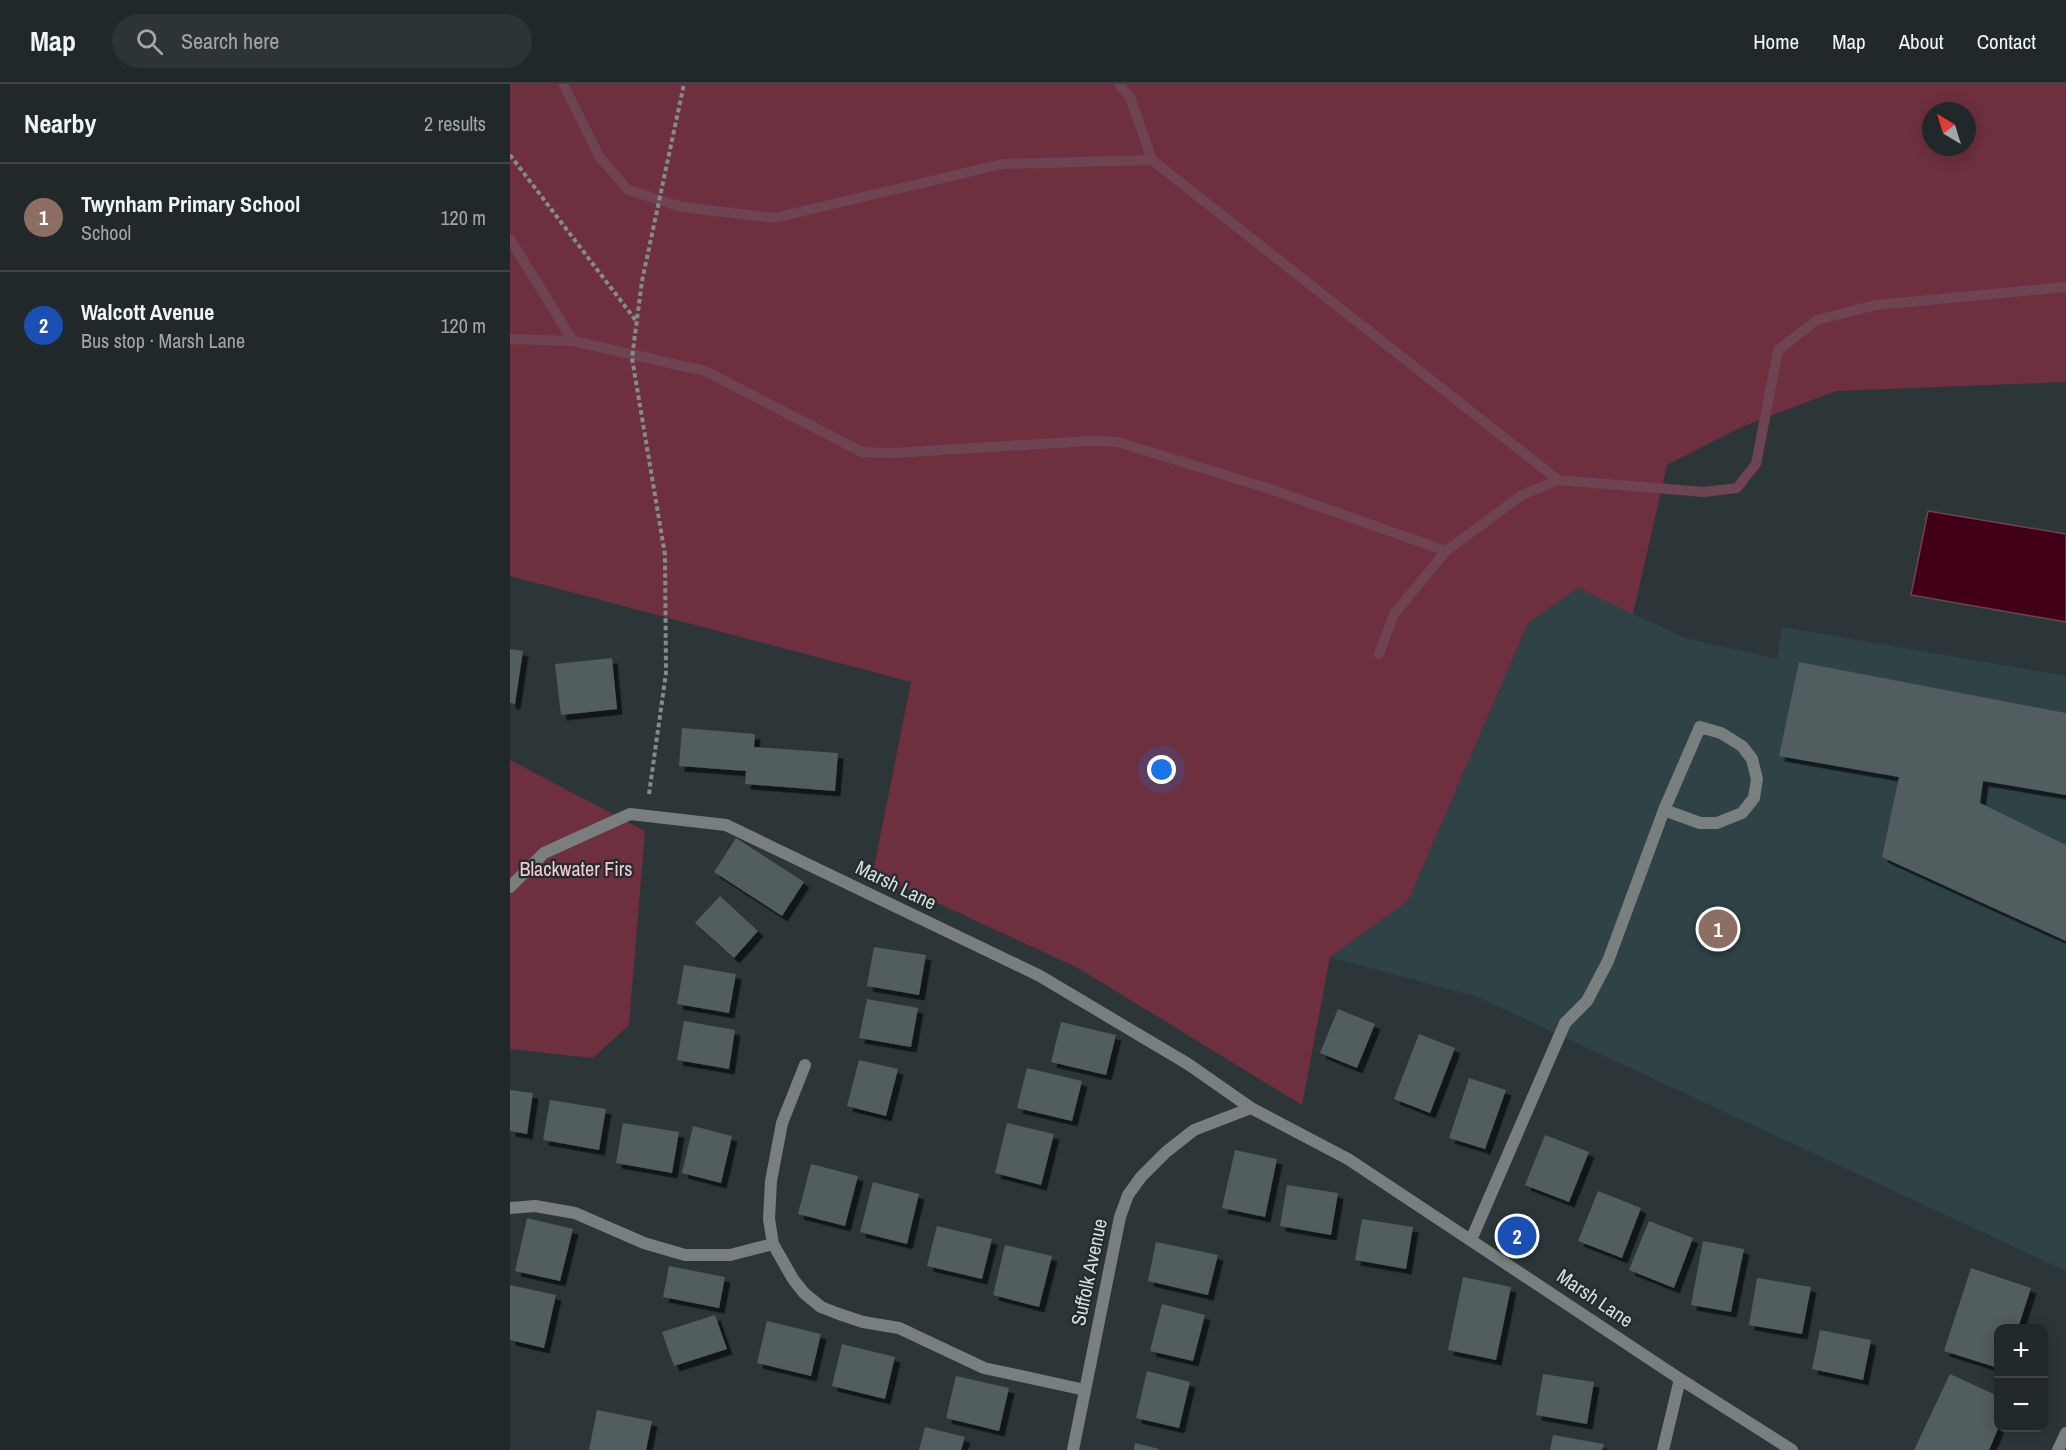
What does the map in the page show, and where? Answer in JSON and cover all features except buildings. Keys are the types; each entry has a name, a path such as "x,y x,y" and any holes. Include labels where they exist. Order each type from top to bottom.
{"street":[{"path":"1471,1240 1565,1023 1587,1001 1608,961 1664,810 1700,727 1721,733 1742,746 1752,759 1757,779 1754,798 1742,813 1717,823 1700,824 1664,810"},
{"name":"Marsh Lane","path":"510,887 544,853 630,814 726,825 1040,976 1188,1064 1251,1108 1348,1159 1680,1379 1792,1450"},
{"path":"805,1065 782,1123 771,1181 769,1219 772,1244 804,1293 821,1307 863,1322 899,1328 984,1368 1085,1390"},
{"name":"Suffolk Avenue","path":"1073,1450 1120,1217 1128,1195 1141,1177 1166,1152 1194,1130 1251,1108"},
{"path":"510,1208 535,1206 575,1214 644,1243 685,1255 730,1256 772,1244"},
{"path":"1663,1450 1680,1379"},
{"path":"2058,1450 2066,1432"}],"path":[{"path":"646,815 666,674 665,555 632,357 642,281 684,84"},
{"path":"510,155 637,322"}],"shaded area":[{"path":"1928,511 2066,534 2066,622 1911,595"},
{"path":"1578,588 1685,638 1777,659 1782,627 2066,676 2066,1271 1478,997 1330,957 1408,901 1528,623"}],"green space":[{"path":"510,84 2066,84 2066,382 1836,391 1739,428 1667,465 1633,614 1578,588 1528,623 1408,901 1330,957 1302,1105 1078,968 873,873 911,682 510,576"},
{"name":"Blackwater Firs","path":"510,760 645,831 629,1025 593,1058 510,1049"}],"waterway":[{"path":"563,84 599,156 628,190 682,207 774,218 1003,164 1152,160"},
{"path":"1119,84 1130,97 1152,160 1558,480"},
{"path":"510,239 573,341"},
{"path":"1379,654 1394,614 1446,551 1522,495 1558,480 1704,492 1737,488 1756,464 1778,350 1817,320 1876,305 2066,287"},
{"path":"510,339 573,341 705,371 862,452 893,453 1089,441 1118,442 1270,489 1446,551"}],"place":[{"name":"Twynham Primary School","path":"1718,929"},
{"name":"Walcott Avenue","path":"1517,1236"}]}
